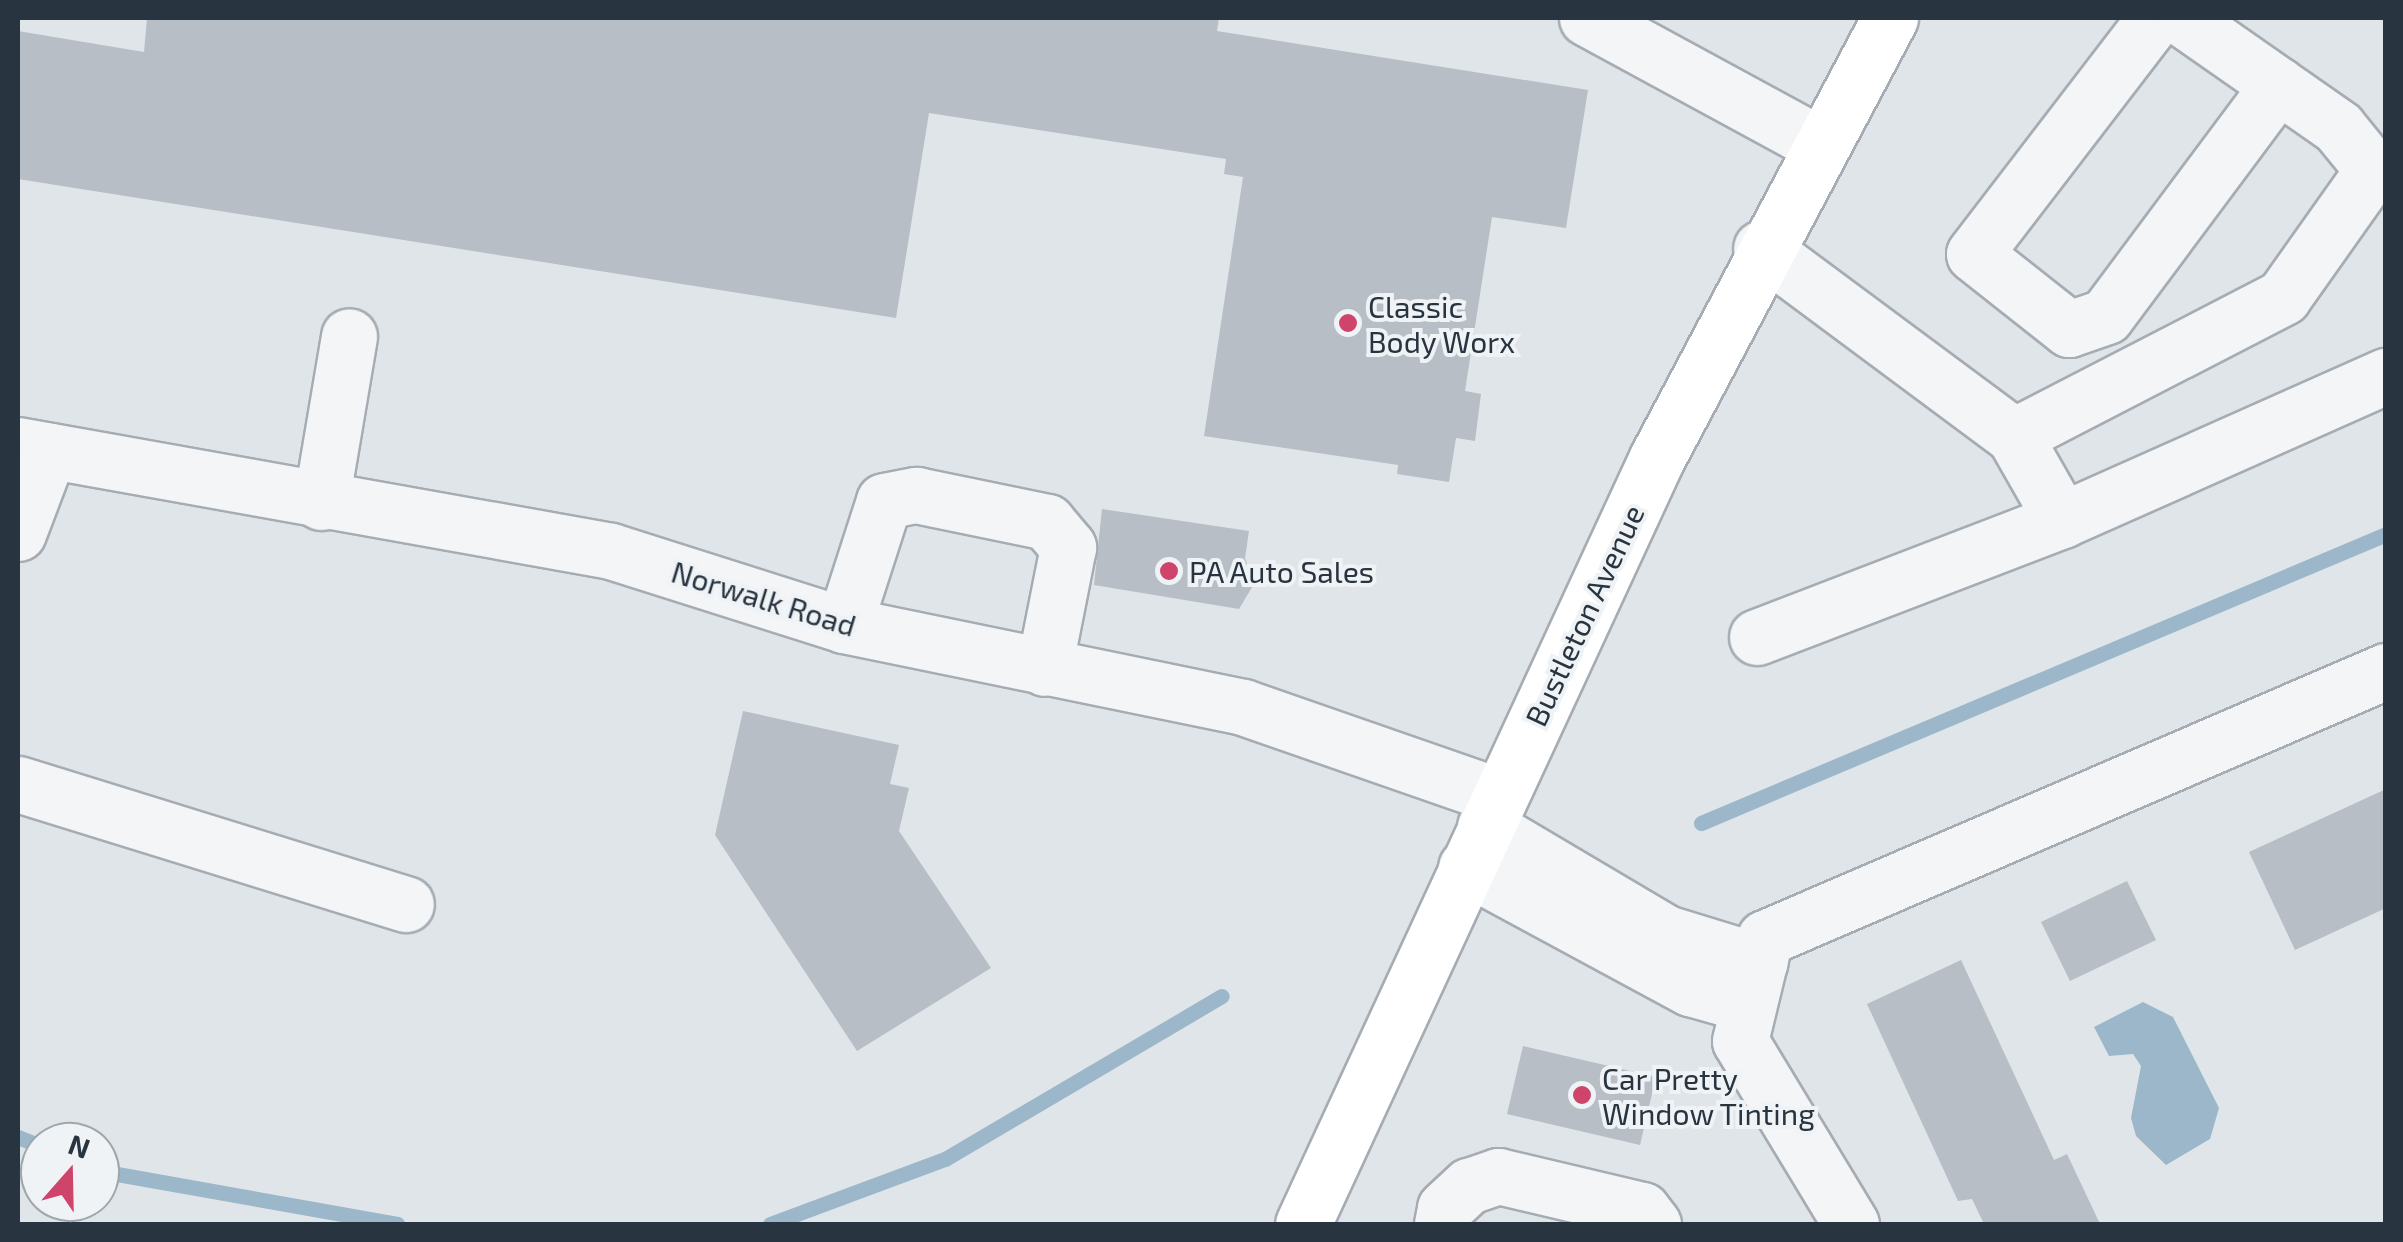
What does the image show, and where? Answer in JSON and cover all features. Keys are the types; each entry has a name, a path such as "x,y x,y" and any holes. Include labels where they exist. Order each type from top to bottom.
{"main road":[{"name":"Bustleton Avenue","path":"1307,1224 1483,829 1761,248 1890,18"}],"street":[{"path":"1587,18 1819,144"},
{"path":"2155,18 1974,254 2069,329 2106,316 2278,85"},
{"path":"2014,436 2283,297 2373,170 2338,128 2182,18"},
{"path":"1761,248 2014,436 2062,520"},
{"path":"2105,388 2106,316"},
{"path":"321,502 349,336"},
{"path":"1757,637 2062,520 2386,376"},
{"path":"18,533 33,448"},
{"name":"Norwalk Road","path":"33,448 611,551 844,625 1244,706 1483,829 1754,983"},
{"path":"844,625 884,501 916,495 1047,522 1068,546 1044,668"},
{"path":"1851,1224 1740,1040 1766,938 2386,671"},
{"path":"18,784 406,904"},
{"path":"1442,1224 1445,1208 1469,1186 1498,1176 1645,1220"}],"water":[{"path":"2143,1002 2173,1017 2219,1108 2210,1139 2166,1165 2136,1136 2131,1118 2141,1066 2133,1054 2109,1056 2094,1027"}],"building":[{"path":"147,18 1219,18 1217,31 1588,90 1566,228 1492,217 1465,391 1481,394 1475,441 1456,438 1449,482 1397,474 1398,465 1204,436 1243,177 1224,174 1226,159 929,113 896,318 18,179 18,31 144,52"},
{"name":"PA Auto Sales","path":"1102,509 1249,531 1245,558 1254,584 1239,609 1094,585"},
{"path":"743,711 899,745 890,784 909,788 899,831 991,968 857,1051 715,835"},
{"path":"2386,789 2386,908 2295,950 2249,852"},
{"path":"2127,881 2156,940 2070,981 2041,922"},
{"path":"1961,960 2054,1160 2067,1154 2100,1224 1984,1224 1972,1199 1958,1201 1867,1004"},
{"name":"Car Pretty Window Tinting","path":"1523,1046 1656,1077 1640,1145 1507,1114"}],"waterway":[{"path":"1701,823 2386,534"},
{"path":"770,1224 945,1159 1222,996"},
{"path":"120,1175 397,1224"}],"place":[{"name":"Classic Body Worx","path":"1348,323"},
{"name":"PA Auto Sales","path":"1169,571"},
{"name":"Car Pretty Window Tinting","path":"1582,1095"}]}
